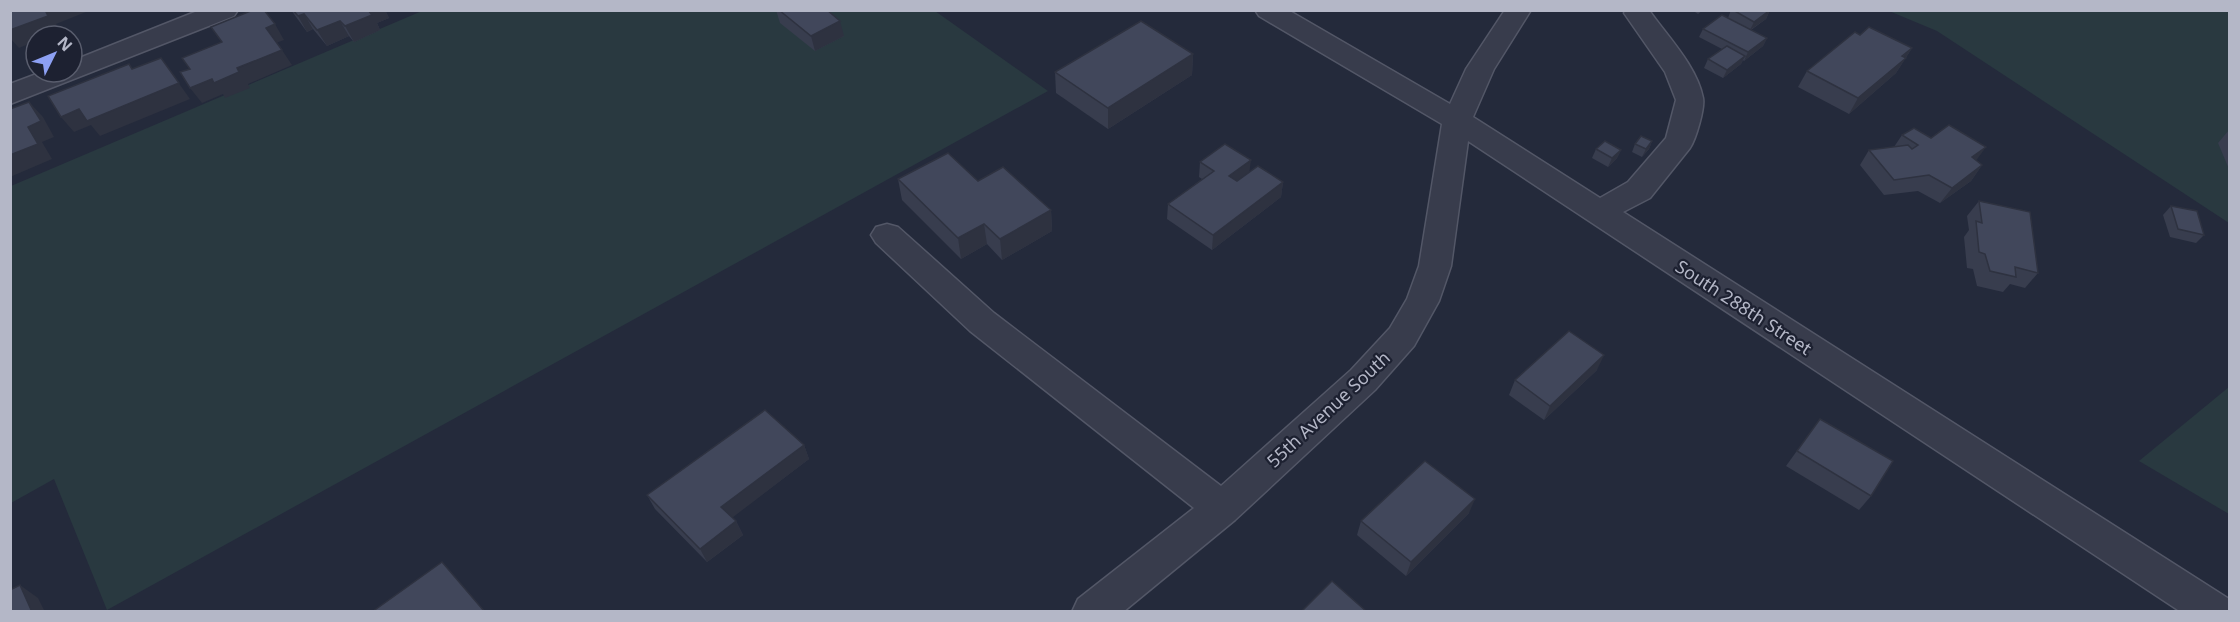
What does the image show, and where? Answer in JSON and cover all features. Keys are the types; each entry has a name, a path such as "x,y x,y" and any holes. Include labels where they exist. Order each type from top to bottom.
{"street":[{"path":"84,65 225,10"},
{"name":"South 288th Street","path":"1268,10 1457,120 2216,612"},
{"name":"55th Avenue South","path":"1092,612 1222,508 1370,373 1384,359 1414,318 1429,288 1440,245 1457,120 1480,69 1518,10"},
{"path":"1598,212 1639,190 1680,141 1690,100 1678,70 1637,12"},
{"path":"10,95 38,84"},
{"path":"887,235 982,321 1222,508"}],"shaded area":[{"path":"422,11 935,11 1048,91 107,610 54,479 11,503 11,186"},
{"path":"1889,11 2229,11 2229,223 1937,31"},
{"path":"2229,387 2229,514 2139,461"}],"building":[{"path":"10,10 45,10 48,16 24,24 10,30"},
{"path":"253,10 264,10 275,24 266,28 282,50 237,68 239,72 214,83 212,79 190,88 180,72 190,69 182,58 222,42 211,27"},
{"path":"293,10 368,10 372,15 345,26 340,21 317,30 304,14 298,16"},
{"path":"779,10 827,10 840,21 811,36"},
{"path":"1733,10 1770,10 1754,22"},
{"path":"1722,15 1767,38 1748,52 1703,29"},
{"path":"1141,21 1193,54 1108,108 1055,72"},
{"path":"1869,27 1912,48 1902,56 1906,58 1858,98 1807,71 1855,32 1860,35"},
{"path":"1727,46 1745,56 1727,70 1708,59"},
{"path":"161,58 179,83 87,121 79,109 61,117 48,96 84,84 84,82 129,64 132,69"},
{"path":"29,102 41,121 28,127 38,144 10,155 10,109"},
{"path":"1949,125 1986,147 1972,157 1982,165 1952,188 1929,175 1894,180 1869,150 1908,145 1912,149 1918,145 1902,135 1914,128 1931,138"},
{"path":"1641,136 1652,141 1646,149 1635,144"},
{"path":"1605,141 1621,150 1612,158 1596,149"},
{"path":"1225,144 1251,160 1229,176 1237,181 1258,166 1283,182 1213,235 1168,204 1214,171 1200,162"},
{"path":"948,153 978,181 1003,167 1051,210 1000,239 984,224 958,238 898,179"},
{"path":"1979,201 2030,212 2038,273 2015,267 2016,277 1990,271 1985,254 1979,252 1976,221 1982,223"},
{"path":"2171,206 2197,211 2204,235 2178,229"},
{"path":"1569,331 1604,355 1550,406 1515,380"},
{"path":"765,410 804,445 721,507 736,521 700,549 647,495"},
{"path":"1820,419 1893,461 1871,496 1797,451"},
{"path":"1425,461 1475,499 1411,562 1361,521"},
{"path":"442,562 484,611 372,612"},
{"path":"1332,581 1367,612 1301,612"},
{"path":"20,585 32,612 10,612 10,590"}]}
